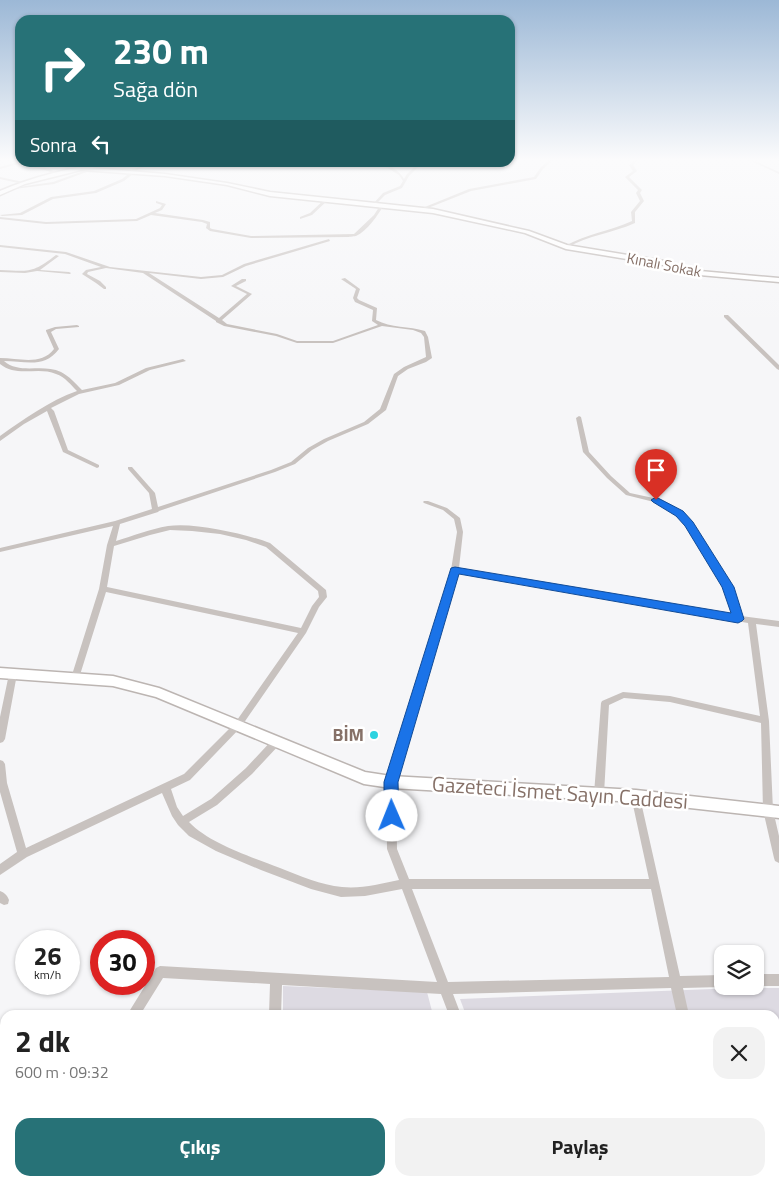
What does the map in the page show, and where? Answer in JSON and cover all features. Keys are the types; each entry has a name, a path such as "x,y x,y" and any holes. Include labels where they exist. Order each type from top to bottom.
{"street":[{"path":"0,217 46,223 137,220 149,215"},
{"path":"162,215 203,221 209,223 208,228 211,230 248,237 335,238"},
{"path":"301,218 308,215"},
{"path":"0,246 66,252 120,271 201,278 216,277 230,274 233,270 245,265 335,238 355,235 376,215"},
{"name":"Kınalı Sokak","path":"451,215 527,232 566,247 664,263 693,273 779,280"},
{"path":"566,247 577,240 609,232 634,222 633,215"},
{"path":"289,252 292,237"},
{"path":"39,271 57,256"},
{"path":"104,288 84,274 87,271 106,267"},
{"path":"0,271 69,273"},
{"path":"0,550 117,523 293,463 318,444 366,423 383,410 396,375 428,358 426,337 422,332 407,328 382,326 341,340 321,343 298,342 277,334 232,328 218,321 179,293 144,272"},
{"path":"343,279 357,286 355,298 357,301 375,310 374,320 382,326"},
{"path":"218,321 250,294 233,286 244,280"},
{"path":"726,316 779,368"},
{"path":"0,361 29,362 51,356 57,350 48,332 55,328 77,326"},
{"path":"0,361 6,368 14,370 59,372 81,392"},
{"path":"0,439 48,408 81,392 117,384 148,369 183,361"},
{"path":"48,408 51,411 65,451 97,466"},
{"path":"579,418 586,452 609,477 628,494 656,500 670,506 680,513 689,524 728,587 738,619"},
{"path":"130,468 152,494 156,511"},
{"path":"426,502 453,514 460,524 455,570 391,782 392,849 453,1010"},
{"path":"75,678 103,588 117,523"},
{"path":"0,870 23,854 166,789 188,777 238,725 303,631 323,597 322,590 268,545 258,540 198,530 170,528 111,545"},
{"path":"455,570 752,622 779,624"},
{"path":"103,588 303,631"},
{"path":"752,622 765,720 779,858"},
{"path":"0,739 6,673"},
{"name":"Gazeteci İsmet Sayın Caddesi","path":"6,673 113,681 160,693 364,778 391,782 636,796 773,811"},
{"path":"599,794 605,704 623,695 670,699 765,720"},
{"path":"181,822 214,802 249,771 277,741"},
{"path":"0,764 1,783 23,854"},
{"path":"166,789 171,809 195,835 233,854 312,884 340,892 381,889 405,884 655,884"},
{"path":"636,796 682,1010"},
{"path":"136,1010 160,972 444,988 714,981"},
{"path":"275,1010 276,978"},
{"path":"764,980 779,980"}],"shaded area":[{"path":"283,986 427,992 432,1010 283,1010"},
{"path":"764,988 779,988 779,1010 464,1010 460,999 714,989 714,995 764,995"}],"place":[{"name":"BİM","path":"374,735"}],"route":[{"path":"392,816 391,782 455,570 674,606 738,619 728,587 689,524 680,513 656,500"}]}
